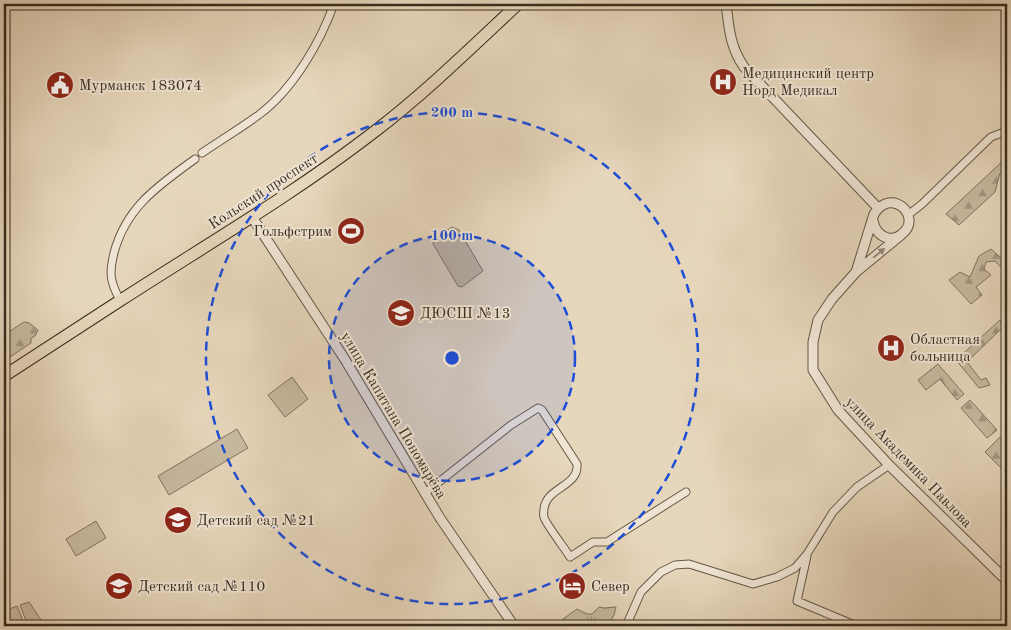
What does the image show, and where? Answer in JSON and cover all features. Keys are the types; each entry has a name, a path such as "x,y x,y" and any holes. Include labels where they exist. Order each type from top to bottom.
{"main road":[{"name":"Кольский проспект","path":"4,376 330,165 375,132 432,84 518,4"}],"street":[{"path":"202,153 261,114 286,88 308,60 326,26 334,4"},
{"path":"726,4 733,48 744,68 878,208"},
{"path":"908,215 922,204 991,136 1007,131"},
{"path":"120,300 112,286 110,270 117,241 129,217 146,197 195,159"},
{"path":"856,272 874,214 878,208 892,202 900,204 905,208 909,224 902,235 886,238 875,229 873,221"},
{"name":"улица Капитана Пономарёва","path":"252,217 344,358 462,552 514,626"},
{"name":"улица Академика Павлова","path":"902,235 856,272 818,320 813,342 813,370 838,410 889,465 1007,581"},
{"path":"425,493 511,425 538,408 542,410 577,464 577,472 574,478 548,497 544,505 544,518 570,557 593,542 607,542 686,492"},
{"path":"626,626 641,592 661,572 669,567 681,563 689,564 753,584 777,577 795,568 807,554 833,512 857,486 889,465"},
{"path":"807,554 797,601 857,626"}],"green space":[{"path":"1007,157 1007,177 1000,173 995,192 959,225 946,214"},
{"path":"452,227 459,230 483,271 462,287 458,286 433,244 434,239"},
{"path":"991,249 1007,263 1007,274 995,261 986,262 984,269 991,275 976,287 982,295 971,304 949,280 960,272 970,277 979,256"},
{"path":"1000,320 1004,326 967,362 981,380 986,378 990,385 979,388 956,360"},
{"path":"24,322 29,323 38,330 35,336 31,338 31,343 4,361 4,335"},
{"path":"938,364 964,394 957,400 940,379 926,390 918,380"},
{"path":"292,377 308,399 285,417 268,395"},
{"path":"970,400 997,430 987,438 961,408"},
{"path":"237,429 248,448 169,495 158,476"},
{"path":"1001,436 1007,442 1007,474 985,452"},
{"path":"96,521 106,538 76,556 66,539"},
{"path":"29,602 45,626 28,626 20,605"},
{"path":"17,606 25,626 4,626 4,611"},
{"path":"599,607 616,607 608,626 564,626 559,622 577,609 587,614 592,614"}],"place":[{"name":"Медицинский центр Норд Медикал","path":"723,82"},
{"name":"Мурманск 183074","path":"60,85"},
{"name":"Гольфстрим","path":"351,231"},
{"name":"ДЮСШ №13","path":"401,313"},
{"name":"Областная больница","path":"891,348"},
{"name":"Детский сад №21","path":"178,520"},
{"name":"Детский сад №110","path":"119,586"},
{"name":"Север","path":"572,586"}]}
